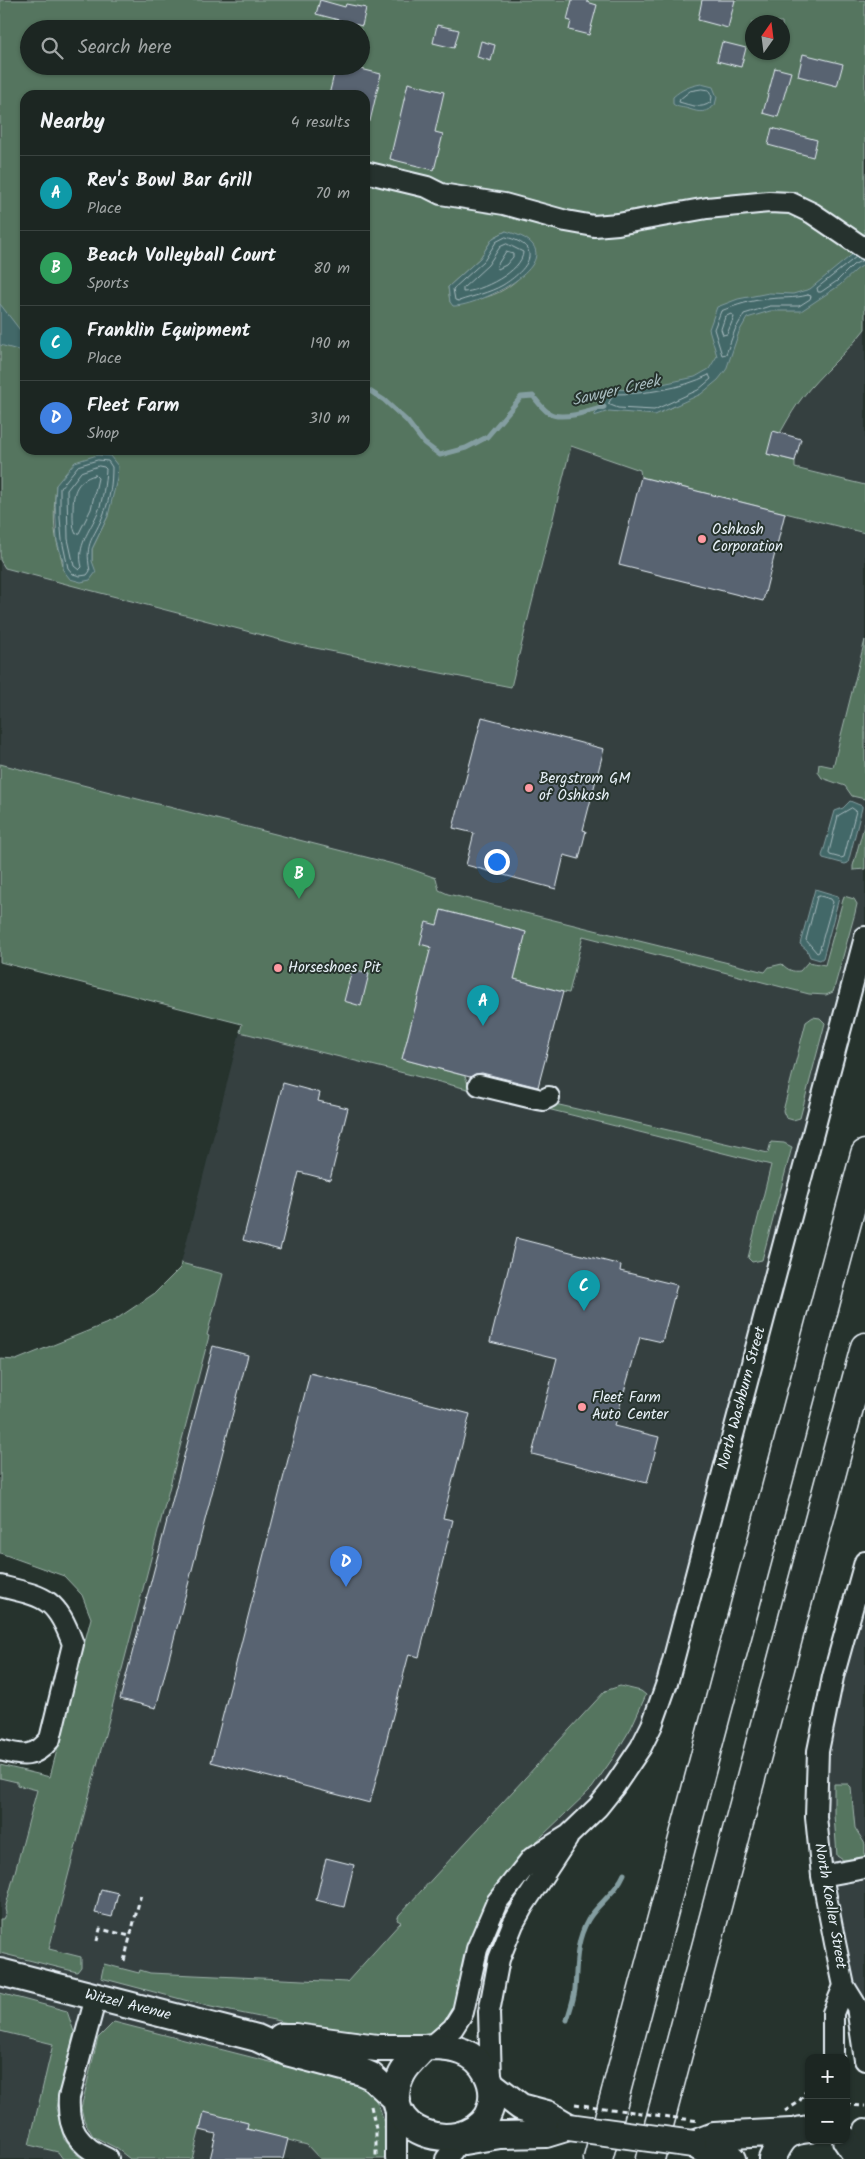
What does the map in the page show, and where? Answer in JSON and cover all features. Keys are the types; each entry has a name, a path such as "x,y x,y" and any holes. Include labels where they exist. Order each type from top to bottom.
{"highway":[{"path":"598,2159 865,1154"},
{"path":"650,2159 865,1347"}],"main road":[{"name":"Witzel Avenue","path":"0,1972 257,2038 290,2053 362,2072 371,2076 396,2104"},
{"name":"Witzel Avenue","path":"257,2038 295,2037 377,2048 428,2047"},
{"path":"570,2111 546,2134 500,2135 456,2147 418,2136 402,2120 396,2104 402,2075 428,2047 454,2048 469,2054 480,2063 491,2083 521,2107 548,2114 570,2111 714,2136 801,2127"},
{"path":"456,2147 484,2123 490,2111 491,2083"},
{"path":"772,2159 777,2148 801,2127"},
{"path":"696,2132 711,2154 732,2159"}],"street":[{"path":"370,173 427,187 441,194 504,204 566,221 594,226 618,224 707,208 769,202 791,203 812,213 865,249"},
{"name":"North Washburn Street","path":"428,2047 453,2028 463,2012 477,1949 498,1902 532,1858 569,1835 598,1807 641,1747 652,1725 668,1680 865,937"},
{"path":"479,1085 537,1099 543,1100 549,1097"},
{"name":"North Koeller Street","path":"865,1562 833,1678 818,1751 816,1817 822,1876 844,1986 857,2007 865,2060"},
{"path":"0,1586 38,1595 49,1601 68,1630 73,1644 50,1739 44,1747 28,1755 0,1750"},
{"name":"North Washburn Street","path":"491,2083 489,2012 499,1958 523,1906 545,1876 569,1835"},
{"path":"822,1876 865,1868"},
{"name":"North Koeller Street","path":"833,2054 834,2012 844,1986"},
{"path":"96,1997 69,2097 68,2112 71,2125 80,2141 90,2150 108,2159"},
{"path":"396,2104 396,2159"},
{"path":"854,2151 865,2129"}],"path":[{"path":"124,1962 141,1894"},
{"path":"97,1941 100,1929 130,1936"},
{"path":"366,2100 370,2105 375,2121 376,2159"},
{"path":"850,2105 865,2106"},
{"path":"570,2111 696,2132"}],"shaded area":[{"path":"370,68 865,183 865,937 668,1680 627,1769 517,1875 465,2005 424,2048 341,2044 386,2091 396,2159 0,2159 0,1765 50,1777 242,1024 0,962 0,452 20,386 20,455 87,455 408,481 523,436 723,475 370,100 370,90 364,90 362,75 370,75"},
{"path":"865,1562 865,2060 844,1986 818,1751"}],"green space":[{"path":"0,0 865,0 865,329 802,398 767,454 795,461 795,468 865,485 865,533 641,477 640,470 571,446 511,687 300,645 5,568 0,560","holes":["506,231 535,257 518,279 499,292 488,297 450,302 448,287 480,258 493,238","56,485 108,516 92,549 92,561 63,570 55,528"]},
{"path":"865,640 865,799 852,796 845,786 822,778 818,772 819,764 833,767"},
{"path":"0,764 405,867 436,878 439,890 448,894 765,972 769,967 782,964 790,970 797,971 800,971 808,962 825,965 844,896 854,899 857,904 855,913 834,989 833,992 826,995 809,994 583,936 569,993 563,992 514,979 526,932 441,910 437,925 421,944 431,947 402,1059 465,1076 468,1084 768,1153 771,1142 784,1143 792,1147 762,1260 752,1262 748,1258 771,1165 240,1032 242,1024 0,962"},
{"path":"865,822 865,869 853,870 853,866"},
{"path":"813,1017 820,1018 825,1023 800,1118 793,1120 786,1118 783,1111 806,1022"},
{"path":"181,1263 223,1274 207,1335 209,1336 49,1949 81,1957 81,1967 77,1972 0,1953 0,1919 3,1919 6,1913 5,1909 37,1790 0,1778 0,1765 50,1777 91,1618 82,1595 64,1576 0,1553 0,1359 16,1360 115,1320 155,1293 180,1268"},
{"path":"620,1686 641,1691 646,1695 631,1728 592,1788 514,1863 491,1894 467,1950 453,2008 446,2019 429,2034 409,2039 313,2028 211,2007 101,1978 104,1964 139,1973 140,1970 150,1973 347,1982 401,1922 397,1920 399,1915 605,1691"},
{"path":"834,1784 848,1784 851,1787 855,1828 865,1844 865,1857 843,1860 837,1856"},
{"path":"0,1993 67,2011 74,2032 56,2108 64,2139 75,2153 83,2159 63,2159 58,2152 29,2145 53,2044 0,2031"},
{"path":"114,2022 360,2085 369,2092 380,2108 384,2127 385,2159 320,2159 307,2145 247,2129 248,2123 204,2113 192,2159 130,2159 116,2148 93,2136 84,2120 81,2108 98,2038"}],"water":[{"path":"701,84 713,87 717,97 712,108 700,112 673,104 673,97 680,92"},
{"path":"506,231 524,238 533,245 536,255 531,266 508,286 477,301 453,306 450,302 448,287 480,258 493,238"},
{"path":"865,244 865,264 840,285 801,311 770,311 747,318 739,332 726,370 718,380 701,394 655,415 609,411 594,416 610,389 634,390 695,377 709,369 717,356 709,329 717,307 738,299 769,293 793,294 810,289"},
{"path":"0,304 20,330 20,351 0,345"},
{"path":"97,455 110,456 118,466 117,479 108,516 92,549 92,561 96,572 90,580 81,582 70,579 63,570 63,561 57,541 56,485 75,462"},
{"path":"850,801 862,806 862,808 848,863 845,864 823,858 822,856 835,811 843,808"},
{"path":"815,889 838,896 839,898 823,958 820,960 810,957 807,950 800,944"}],"building":[{"path":"320,0 345,7 346,4 366,8 363,20 339,20 316,14"},
{"path":"572,0 587,0 587,2 597,5 589,35 569,30 571,21 567,20"},
{"path":"702,0 735,0 728,28 698,20"},
{"path":"437,25 459,30 454,48 433,43"},
{"path":"481,41 495,45 491,61 477,57"},
{"path":"722,42 745,48 741,67 717,61"},
{"path":"803,54 843,64 837,86 798,76"},
{"path":"775,68 791,72 778,117 763,113"},
{"path":"370,71 381,74 370,121 370,90 330,90 334,75 370,75"},
{"path":"408,83 444,92 435,132 443,134 434,170 390,159"},
{"path":"772,128 817,140 813,157 768,145"},
{"path":"773,431 801,439 795,461 767,454"},
{"name":"Oshkosh Corporation","path":"641,477 785,513 763,601 619,565"},
{"name":"Bergstrom GM of Oshkosh","path":"482,717 604,749 583,830 586,831 579,859 564,855 556,889 466,865 474,833 453,828"},
{"path":"441,910 526,932 514,979 563,992 538,1087 482,1073 470,1077 402,1059 431,947 420,944 426,922 437,925"},
{"path":"352,970 369,974 361,1006 344,1001"},
{"path":"283,1083 320,1093 318,1101 348,1108 330,1180 299,1172 280,1250 243,1240"},
{"path":"516,1238 621,1265 620,1271 677,1285 662,1342 640,1337 614,1426 659,1437 647,1483 532,1454 557,1358 490,1342"},
{"path":"213,1346 248,1355 156,1708 120,1699"},
{"path":"310,1373 470,1414 443,1518 453,1520 419,1657 409,1654 370,1803 211,1762"},
{"path":"326,1858 354,1865 344,1907 316,1900"},
{"path":"101,1889 118,1893 112,1917 95,1913"},
{"path":"204,2112 248,2123 247,2129 288,2139 283,2159 210,2159 216,2134 200,2130"}],"waterway":[{"name":"Sawyer Creek","path":"370,391 384,400 407,421 424,443 440,455 466,448 487,437 521,397 533,396 547,412 559,416 578,414 604,407"},
{"path":"567,2020 574,1993 577,1954 584,1929 592,1914 621,1881 624,1874"}],"place":[{"name":"Oshkosh Corporation","path":"702,539"},
{"name":"Bergstrom GM of Oshkosh","path":"529,788"},
{"name":"Beach Volleyball Court","path":"299,899"},
{"name":"Horseshoes Pit","path":"278,968"},
{"name":"Rev's Bowl Bar Grill","path":"483,1026"},
{"name":"Franklin Equipment","path":"584,1311"},
{"name":"Fleet Farm Auto Center","path":"582,1407"},
{"name":"Fleet Farm","path":"346,1587"}]}
